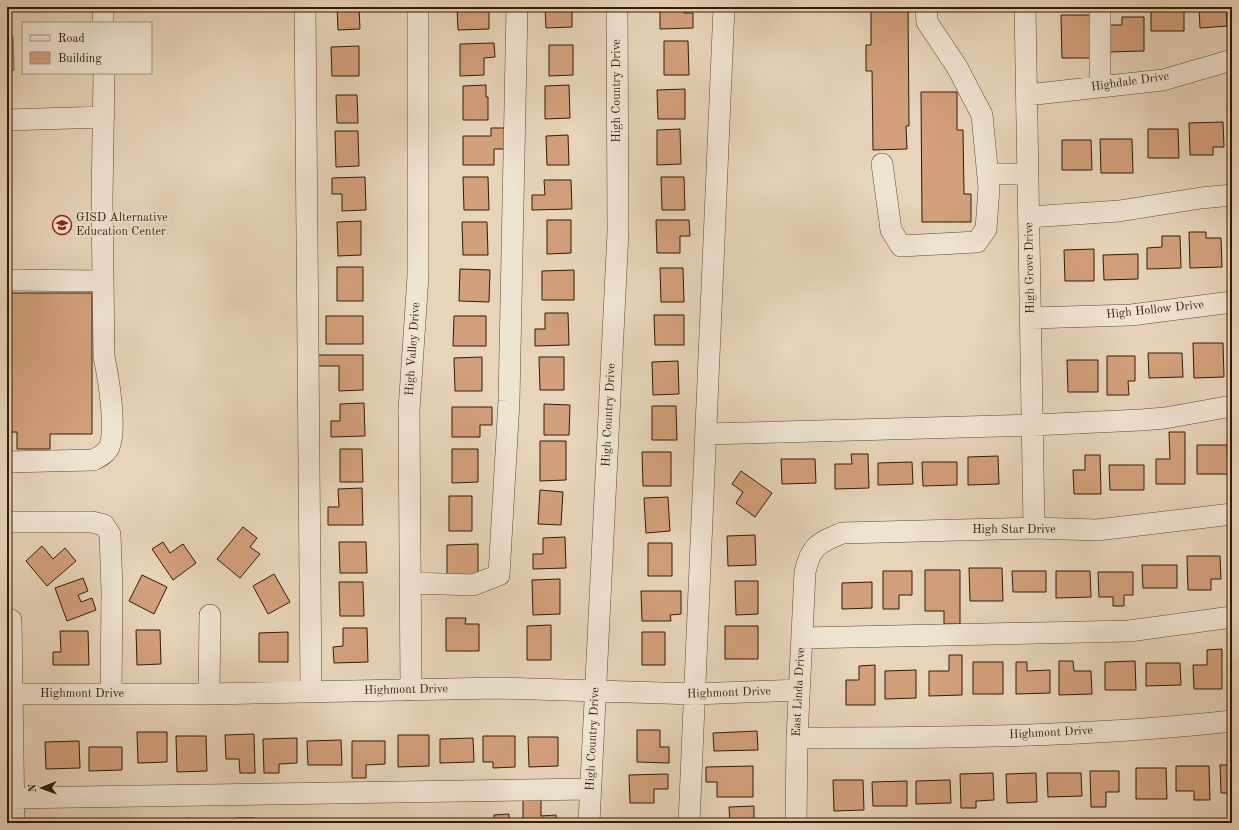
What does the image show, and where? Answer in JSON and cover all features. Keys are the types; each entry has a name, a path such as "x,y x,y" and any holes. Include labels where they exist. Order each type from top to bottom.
{"street":[{"path":"103,7 103,22"},
{"path":"305,7 311,692"},
{"name":"High Valley Drive","path":"411,690 409,410 418,276 418,7"},
{"path":"411,583 473,585 499,575 509,401 517,7"},
{"name":"High Country Drive","path":"589,823 618,232 617,7"},
{"path":"689,823 724,7"},
{"path":"882,164 891,230 901,246 976,242 986,229 989,188 982,115 957,66 927,22 926,7"},
{"name":"High Grove Drive","path":"1025,7 1034,528"},
{"path":"1100,7 1100,87"},
{"name":"Highdale Drive","path":"1027,95 1163,80 1232,60"},
{"path":"7,462 93,460 100,457 108,449 112,436 108,377 104,357 104,74"},
{"path":"7,120 104,116"},
{"path":"988,174 1028,174"},
{"path":"1029,217 1119,211 1201,198 1232,195"},
{"path":"7,280 103,281"},
{"name":"High Hollow Drive","path":"1031,318 1132,315 1232,302"},
{"path":"706,434 1033,425 1165,418 1232,406"},
{"name":"High Star Drive","path":"807,561 818,543 842,533 1034,528 1097,530 1232,514"},
{"path":"7,522 92,522 104,525 110,534 112,591 111,694"},
{"name":"East Linda Drive","path":"796,823 799,690 805,572 807,561"},
{"path":"209,694 210,615"},
{"path":"802,638 1129,631 1232,617"},
{"path":"11,620 11,788 14,823"},
{"name":"Highmont Drive","path":"12,694 209,694 497,688 695,694 799,690"},
{"name":"Highmont Drive","path":"797,738 948,738 1167,728 1232,721"},
{"path":"11,788 590,789"}],"green space":[{"path":"7,37 13,37 14,70 7,70"}],"building":[{"path":"337,7 359,7 360,29 338,30"},
{"path":"457,7 489,7 489,29 458,30"},
{"path":"545,7 572,7 572,27 546,28"},
{"path":"660,7 684,7 684,13 693,13 693,28 660,29"},
{"path":"871,7 908,7 909,126 906,126 907,149 873,150 872,71 866,71 866,45 871,45"},
{"path":"1151,7 1184,7 1184,31 1151,31"},
{"path":"1199,7 1226,7 1227,26 1200,28"},
{"path":"1061,15 1090,15 1090,58 1062,58"},
{"path":"1122,17 1144,17 1144,51 1109,52 1108,25 1122,25"},
{"path":"664,41 688,41 689,75 664,75"},
{"path":"494,43 495,57 484,58 484,75 460,76 460,44"},
{"path":"549,45 573,45 573,75 549,76"},
{"path":"359,46 359,76 332,76 331,47"},
{"path":"486,85 486,97 488,97 488,120 463,120 463,86"},
{"path":"569,85 570,118 545,119 545,86"},
{"path":"685,89 685,119 658,119 657,90"},
{"path":"921,92 957,92 957,130 963,130 964,194 971,194 971,222 922,222"},
{"path":"336,95 357,95 358,123 337,123"},
{"path":"1223,122 1224,147 1213,147 1213,155 1190,155 1189,123"},
{"path":"491,128 507,128 507,149 494,149 494,165 463,165 463,136 491,136"},
{"path":"680,129 681,164 657,165 657,130"},
{"path":"1148,129 1178,129 1179,158 1148,158"},
{"path":"335,131 358,131 359,166 336,167"},
{"path":"568,135 569,165 547,165 546,136"},
{"path":"1100,139 1132,139 1133,173 1101,173"},
{"path":"1062,140 1091,140 1092,170 1062,170"},
{"path":"365,177 366,210 342,211 342,194 332,194 332,178"},
{"path":"463,177 488,177 489,210 464,210"},
{"path":"661,177 684,177 685,210 662,210"},
{"path":"544,180 571,180 572,209 532,210 532,195 545,195"},
{"path":"547,220 571,220 571,253 547,254"},
{"path":"656,220 689,220 690,236 680,236 680,253 657,253"},
{"path":"361,221 361,255 338,256 337,222"},
{"path":"462,222 487,222 488,255 463,255"},
{"path":"1189,232 1206,232 1206,238 1221,238 1222,267 1190,268"},
{"path":"1162,236 1180,236 1181,268 1147,269 1147,248 1162,247"},
{"path":"1094,249 1094,281 1065,281 1064,250"},
{"path":"1138,254 1138,279 1104,280 1103,255"},
{"path":"337,267 363,267 363,301 337,301"},
{"path":"660,268 683,268 684,302 661,302"},
{"path":"460,269 490,270 489,302 459,301"},
{"path":"574,270 574,300 542,300 542,271"},
{"path":"7,293 92,293 92,434 50,434 50,449 17,449 17,432 7,432"},
{"path":"545,313 568,313 569,345 535,346 535,329 545,329"},
{"path":"654,315 684,315 684,345 655,345"},
{"path":"326,316 363,316 363,344 326,344"},
{"path":"454,316 486,316 486,346 453,346"},
{"path":"1193,343 1223,343 1224,377 1194,378"},
{"path":"1148,353 1182,353 1183,377 1149,378"},
{"path":"314,355 363,355 363,390 339,391 339,366 315,366"},
{"path":"1107,356 1135,356 1135,381 1128,381 1129,395 1107,395"},
{"path":"482,357 482,391 455,391 454,358"},
{"path":"539,357 564,357 564,390 540,390"},
{"path":"1067,360 1098,360 1098,392 1068,392"},
{"path":"678,361 679,394 653,395 652,362"},
{"path":"364,403 365,436 331,437 331,421 340,421 340,404"},
{"path":"544,404 570,405 569,435 544,435"},
{"path":"652,406 676,406 677,440 652,440"},
{"path":"452,407 492,407 492,425 480,425 480,437 452,437"},
{"path":"1169,432 1185,432 1185,484 1156,484 1156,459 1170,459"},
{"path":"540,441 566,441 566,480 540,481"},
{"path":"1197,445 1227,445 1228,474 1197,474"},
{"path":"340,449 362,449 363,482 340,482"},
{"path":"452,449 478,449 478,482 452,483"},
{"path":"642,452 671,452 671,486 643,486"},
{"path":"851,454 868,454 869,488 835,489 835,464 852,464"},
{"path":"1085,455 1100,455 1101,494 1074,494 1073,470 1085,470"},
{"path":"998,456 999,484 968,485 968,457"},
{"path":"781,459 815,459 816,483 782,484"},
{"path":"912,462 913,484 878,485 878,463"},
{"path":"922,462 957,462 957,485 923,486"},
{"path":"1109,465 1144,465 1144,490 1110,490"},
{"path":"741,471 772,493 755,517 736,503 743,492 732,484"},
{"path":"362,488 363,525 328,525 328,507 339,507 338,489"},
{"path":"540,490 563,492 561,525 538,524"},
{"path":"449,496 472,496 472,531 449,531"},
{"path":"668,497 670,531 646,533 644,498"},
{"path":"243,527 257,538 250,547 260,554 240,578 217,559"},
{"path":"755,535 756,565 728,566 727,536"},
{"path":"565,537 566,568 533,569 533,554 543,554 543,538"},
{"path":"163,542 170,553 183,544 196,563 173,580 152,549"},
{"path":"339,542 366,542 367,573 340,573"},
{"path":"648,543 672,543 672,576 648,576"},
{"path":"478,544 478,575 447,576 447,545"},
{"path":"42,546 53,559 65,548 76,561 47,586 26,561"},
{"path":"1230,551 1232,551 1232,586 1230,586"},
{"path":"1187,556 1220,556 1221,579 1211,579 1211,590 1188,590"},
{"path":"1142,565 1177,565 1177,588 1143,588"},
{"path":"969,568 1002,568 1003,601 970,601"},
{"path":"925,570 960,570 960,624 944,624 944,611 925,611"},
{"path":"883,571 912,571 912,595 899,595 899,609 883,609"},
{"path":"1012,571 1046,571 1046,592 1013,592"},
{"path":"1056,571 1090,571 1091,597 1056,598"},
{"path":"1098,572 1133,572 1133,595 1124,595 1124,606 1113,606 1113,597 1099,597"},
{"path":"274,574 290,602 268,614 253,586"},
{"path":"142,575 167,587 154,614 129,601"},
{"path":"83,578 88,591 78,595 81,602 92,598 96,610 67,621 55,588"},
{"path":"560,579 560,614 533,615 532,580"},
{"path":"735,581 758,581 758,614 736,615"},
{"path":"339,582 363,582 364,616 340,616"},
{"path":"872,582 872,608 842,609 842,583"},
{"path":"641,591 681,591 681,614 670,615 671,621 642,621"},
{"path":"446,618 466,618 465,624 479,624 479,651 446,651"},
{"path":"551,625 551,660 527,660 527,626"},
{"path":"725,626 758,626 758,659 725,659"},
{"path":"343,628 367,628 368,662 334,663 333,647 343,646"},
{"path":"136,630 160,630 161,664 137,665"},
{"path":"60,631 88,631 89,665 53,665 53,652 61,652"},
{"path":"288,632 288,662 259,662 259,633"},
{"path":"642,632 665,632 665,665 642,665"},
{"path":"1222,649 1222,689 1194,689 1193,665 1207,665 1207,650"},
{"path":"949,655 962,655 962,695 929,696 929,671 949,671"},
{"path":"1059,661 1073,661 1074,671 1091,671 1092,694 1059,695"},
{"path":"1135,661 1136,690 1105,690 1105,662"},
{"path":"973,662 1003,662 1003,694 973,694"},
{"path":"1016,662 1027,662 1027,671 1050,670 1050,693 1016,694"},
{"path":"1146,663 1180,663 1181,685 1146,686"},
{"path":"875,665 875,705 846,705 846,680 859,680 859,666"},
{"path":"916,670 916,698 885,699 885,671"},
{"path":"637,730 660,730 660,747 669,747 669,763 637,762"},
{"path":"757,731 758,750 714,751 713,733"},
{"path":"137,732 167,732 167,762 138,763"},
{"path":"254,734 255,773 240,773 239,759 226,759 225,735"},
{"path":"398,735 429,735 429,766 398,767"},
{"path":"176,736 206,736 207,771 177,772"},
{"path":"483,736 515,736 515,767 493,768 493,762 483,762"},
{"path":"528,737 558,737 558,766 529,767"},
{"path":"297,738 297,763 279,764 279,773 264,773 263,739"},
{"path":"473,738 474,762 440,763 440,739"},
{"path":"341,740 342,765 308,765 307,741"},
{"path":"79,741 80,768 46,769 45,742"},
{"path":"352,741 385,741 385,764 366,765 366,778 352,778"},
{"path":"89,747 122,747 122,770 89,771"},
{"path":"1220,765 1232,765 1232,793 1221,793"},
{"path":"753,766 753,797 717,797 717,782 706,782 706,767"},
{"path":"1176,766 1209,766 1210,800 1194,800 1194,791 1176,791"},
{"path":"1136,768 1166,768 1167,799 1136,799"},
{"path":"1090,771 1119,771 1119,792 1106,792 1106,807 1091,807"},
{"path":"993,773 994,800 976,801 976,808 961,808 960,774"},
{"path":"1036,773 1037,802 1007,803 1006,774"},
{"path":"1047,773 1081,773 1082,796 1048,797"},
{"path":"668,774 668,789 654,789 654,803 630,803 629,775"},
{"path":"833,780 863,780 864,810 834,811"},
{"path":"950,780 951,803 916,804 916,781"},
{"path":"907,781 907,806 873,806 872,782"},
{"path":"541,799 541,816 556,815 556,823 523,823 523,800"},
{"path":"754,806 754,823 730,823 729,807"},
{"path":"509,814 509,823 494,823 494,815"},
{"path":"191,818 191,823 176,823 176,819"},
{"path":"236,818 255,818 255,823 236,823"},
{"path":"51,820 66,820 66,823 51,823"},
{"path":"292,820 292,823 262,823 262,821"},
{"path":"434,820 453,820 453,823 434,823"}],"place":[{"name":"GISD Alternative Education Center","path":"62,225"}]}
